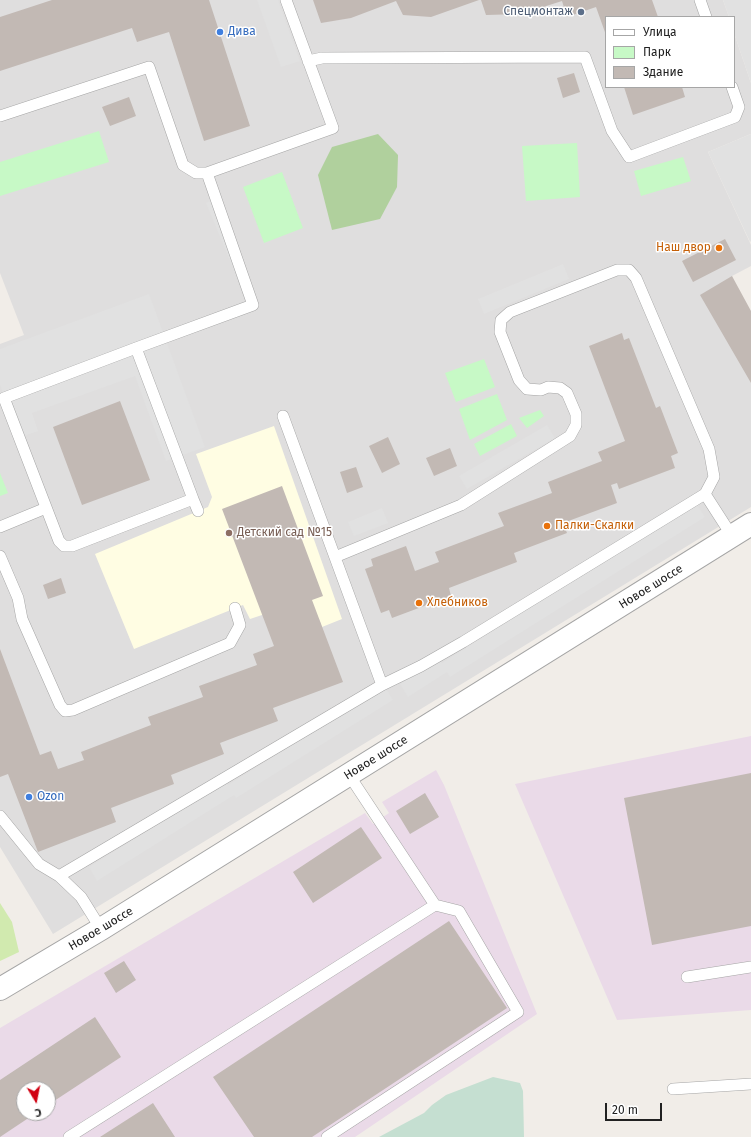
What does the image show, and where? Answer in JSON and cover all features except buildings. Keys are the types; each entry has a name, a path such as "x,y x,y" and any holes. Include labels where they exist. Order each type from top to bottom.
{"street":[{"name":"Новое шоссе","path":"0,989 101,929 751,524"}],"lane":[{"path":"0,116 149,67 183,165 196,173 207,173 333,128 286,0"},
{"path":"700,0 706,16"},
{"path":"308,61 322,58 586,57 612,131 629,157 735,117 739,107 732,88"},
{"path":"193,498 72,546 64,546 59,541 4,398 253,304 207,173"},
{"path":"59,876 382,685 421,666 456,646 705,494 714,477 709,449 636,278 629,270 617,270 510,312 501,320 500,332 519,380 527,389 541,390 548,387 560,388 567,393 576,414 576,426 570,436 461,505 335,557"},
{"path":"136,348 198,511"},
{"path":"284,416 382,685"},
{"path":"705,494 732,536"},
{"path":"0,527 46,508"},
{"path":"0,556 18,598 22,619 60,705 65,711 73,710 230,643 240,625 234,608"},
{"path":"327,1137 518,1012 459,911 435,905 349,775"},
{"path":"0,816 39,864 59,876 81,897 101,929"},
{"path":"69,1137 435,905"},
{"path":"687,977 751,967"},
{"path":"673,1089 751,1084"}],"shaded area":[{"path":"0,0 723,0 729,16 605,16 605,88 735,88 735,36 751,83 751,134 708,152 751,245 751,266 732,276 751,383 751,507 53,934 0,847 0,344 24,335 0,273"},
{"path":"257,0 278,0 300,61 281,67"},
{"path":"723,0 751,0 751,83 735,36 735,16 729,16"},
{"path":"751,134 751,241 750,242 708,152"},
{"path":"215,199 246,277 238,280 206,203"},
{"path":"563,264 569,279 484,314 478,299"},
{"path":"149,294 205,447 166,461 135,376 32,413 38,431 20,437 0,385 0,349"},
{"path":"547,425 555,438 467,489 459,476"},
{"name":"Детский сад №15","path":"274,426 342,619 322,627 319,619 262,615 250,619 243,605 134,649 95,554 208,507 212,497 196,454"},
{"path":"696,503 705,517 450,677 447,672 408,697 400,684 439,660 442,663"},
{"path":"382,508 388,523 354,536 348,522"},
{"path":"385,687 393,700 236,798 234,795 97,881 89,867 226,782 228,785"},
{"path":"751,736 751,1010 617,1020 515,784"},
{"path":"436,770 444,785 537,1014 355,1137 0,1137 0,1028 365,813 373,824 389,813 382,802"}],"green space":[{"path":"99,131 109,162 0,196 0,162"},
{"path":"378,134 398,155 397,187 380,219 332,230 318,175 332,147"},
{"path":"577,143 580,197 526,201 522,146"},
{"path":"683,157 691,181 641,196 634,171"},
{"path":"282,172 303,228 264,243 243,187"},
{"path":"484,359 495,387 456,402 445,373"},
{"path":"497,394 507,420 470,440 459,409"},
{"path":"540,410 544,416 527,428 519,418"},
{"path":"511,424 517,436 480,456 474,444"},
{"path":"0,473 8,493 0,496"},
{"path":"0,903 12,922 19,952 0,961"},
{"path":"493,1077 520,1083 523,1091 524,1137 379,1137 424,1113 446,1095"}],"place":[{"name":"Спецмонтаж","path":"581,12"},
{"name":"Дива","path":"220,32"},
{"name":"Наш двор","path":"719,248"},
{"name":"Палки-Скалки","path":"547,526"},
{"name":"Детский сад №15","path":"229,533"},
{"name":"Хлебников","path":"419,603"},
{"name":"Ozon","path":"29,797"}]}
